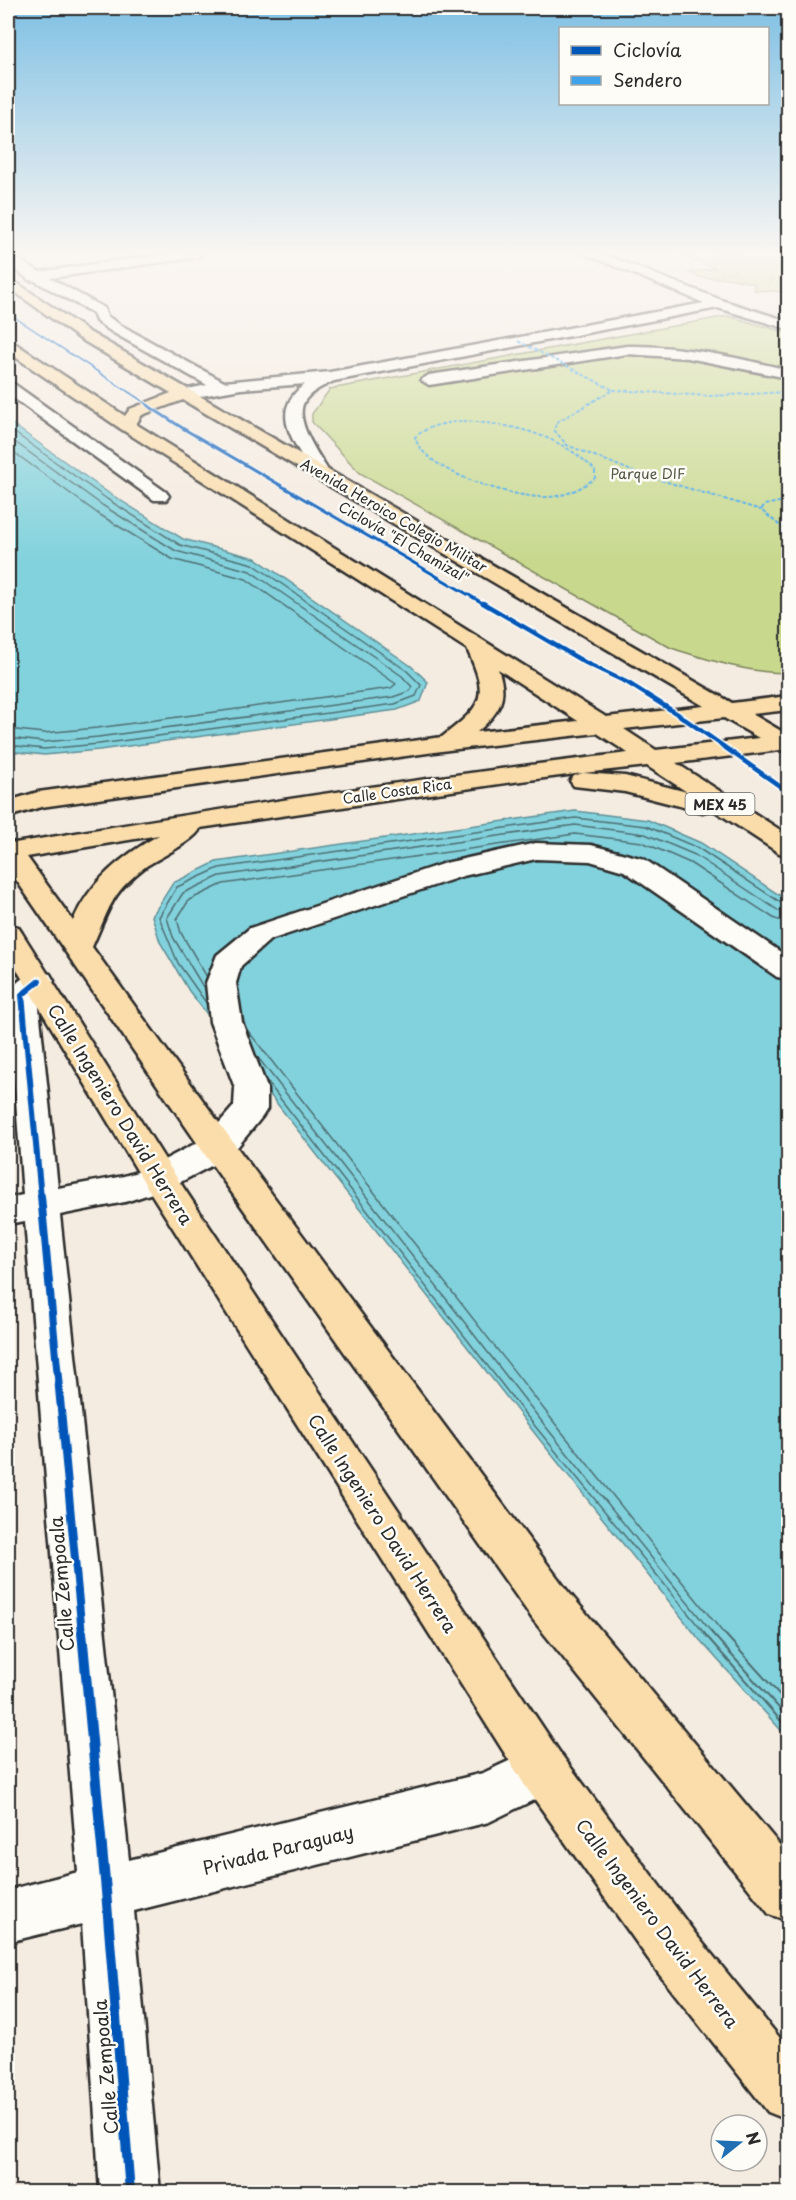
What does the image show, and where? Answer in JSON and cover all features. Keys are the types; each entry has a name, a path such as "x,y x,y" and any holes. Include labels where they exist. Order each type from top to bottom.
{"main road":[{"path":"23,356 127,426 476,645 652,759"},
{"name":"Avenida Heroico Colegio Militar","path":"119,356 787,743"},
{"path":"127,426 136,412 184,394"},
{"path":"449,743 481,717 490,703 493,690 489,670 476,645"},
{"path":"8,808 38,800 449,743 789,704"},
{"name":"Calle Costa Rica","path":"9,851 206,819 506,775 787,743"},
{"name":"MEX 45","path":"652,759 789,848"},
{"path":"506,775 625,784 681,797 737,815"},
{"path":"78,946 97,901 128,867 160,845 206,819"},
{"path":"9,851 218,1147 550,1605 789,1895"},
{"name":"Calle Ingeniero David Herrera","path":"8,933 23,991 159,1178 543,1770 678,1955 789,2092"}],"street":[{"path":"165,356 221,387"},
{"path":"184,394 221,387 330,377 444,356"},
{"path":"419,382 590,356"},
{"path":"703,356 789,374"},
{"path":"320,472 296,426 293,409 294,401 306,388 330,377"},
{"path":"8,387 160,496"},
{"path":"24,1208 125,1189 159,1178 218,1147 250,1109 251,1088 226,1022 221,983 227,962 260,934 455,869 536,851 591,853 634,865 789,970"},
{"name":"Calle Zempoala","path":"23,991 20,1104 24,1208 105,1891 130,2193"},
{"name":"Privada Paraguay","path":"8,1916 489,1797 543,1770"}],"green space":[{"name":"Parque DIF","path":"512,356 788,356 788,673 744,668 671,648 360,473 312,422 312,414 330,389"}],"water":[{"path":"8,421 110,494 183,539 255,558 411,666 428,682 421,701 397,710 99,750 44,755 8,751"},
{"path":"575,811 648,820 701,843 788,901 788,1738 699,1639 540,1440 189,991 160,942 152,916 173,883 216,862"}],"marked path":[{"path":"546,356 613,390 557,422 554,430 567,445 637,473 761,510"},
{"path":"613,390 711,396 788,392"},
{"path":"463,421 517,427 551,438 582,457 595,470 595,478 580,489 562,495 524,496 504,492 467,478 433,461 419,449 415,437 426,429 463,421"},
{"path":"784,529 761,510 765,505 788,500"}],"cycle path":[{"name":"Ciclovía \"El Chamizal\"","path":"73,356 184,429 586,663 628,683 679,715 788,792"},
{"path":"39,981 22,995 106,1891 130,2192"}]}
